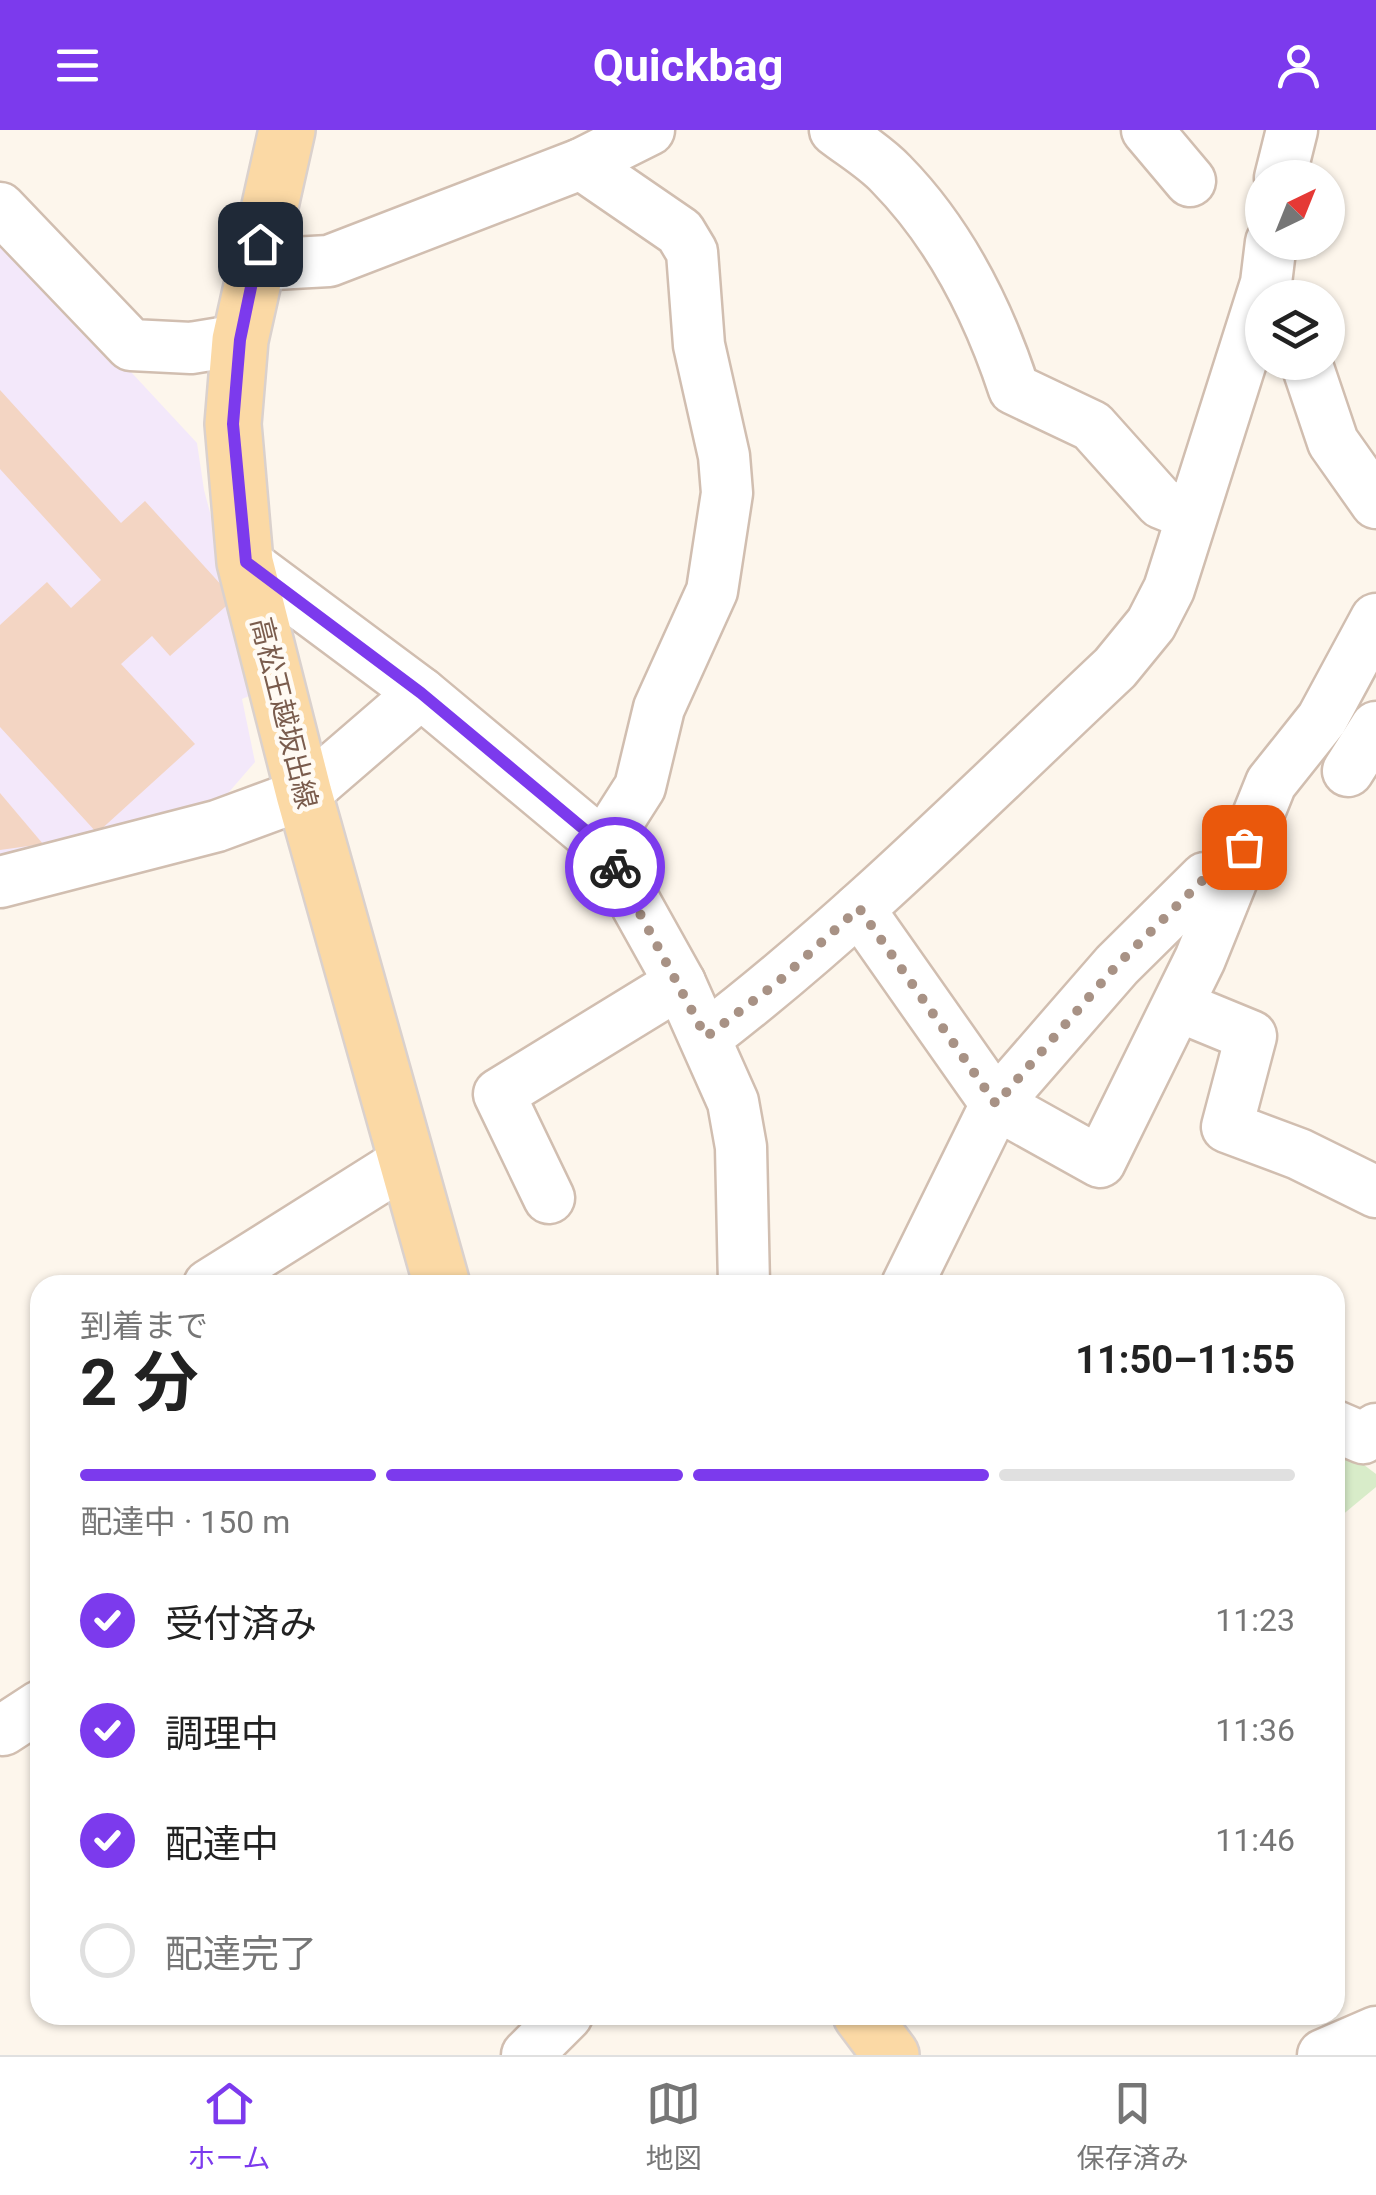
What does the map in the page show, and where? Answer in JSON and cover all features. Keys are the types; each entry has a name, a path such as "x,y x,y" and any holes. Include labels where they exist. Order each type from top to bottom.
{"main road":[{"name":"高松王越坂出線","path":"288,130 240,340 233,424 246,562 304,794 439,1275"}],"street":[{"path":"256,266 329,260 581,164 649,130"},
{"path":"835,130 890,174 962,266 993,324 1014,389 1092,426 1160,503 1191,516"},
{"path":"1147,130 1190,181"},
{"path":"1284,160 1292,130"},
{"path":"581,164 680,232 692,252 700,345 724,456 727,493 712,591 659,708 640,787 603,845"},
{"path":"0,208 131,345 191,348 240,340"},
{"path":"706,1037 778,982 859,908 1115,668 1151,624 1169,588 1271,274"},
{"path":"1312,380 1333,442 1376,503"},
{"path":"246,562 421,693 603,845 680,983 733,1102 741,1147 733,1275"},
{"path":"859,908 996,1104 1100,1162 1178,1006 1271,783 1322,718 1376,619"},
{"path":"0,882 217,826 304,794 421,693"},
{"path":"1348,771 1376,727"},
{"path":"912,1275 996,1104 1117,965 1205,878 1230,879"},
{"path":"549,1198 499,1094 680,983"},
{"path":"1178,1006 1251,1036 1226,1128 1299,1154 1376,1192"},
{"path":"225,1275 406,1161"},
{"path":"1345,1430 1363,1438 1376,1429"},
{"path":"528,2055 557,2025"},
{"path":"1323,2055 1376,2032"}],"shaded area":[{"path":"0,231 197,443 204,490 258,692 242,699 255,762 210,814 0,871"}],"green space":[{"path":"1345,1451 1376,1474 1376,1487 1345,1513"}],"building":[{"path":"0,390 121,523 145,501 234,599 170,656 152,636 121,664 195,744 97,833 0,727 0,625 47,582 71,608 101,580 0,469"},
{"path":"0,793 43,844 0,850"}],"way so far":[{"path":"615,867 654,931 706,1037 778,982 859,908 996,1104 1117,965 1205,878 1230,879 1244,847"}],"route":[{"path":"260,244 240,340 233,424 246,562 421,693 603,845 615,867"}]}
